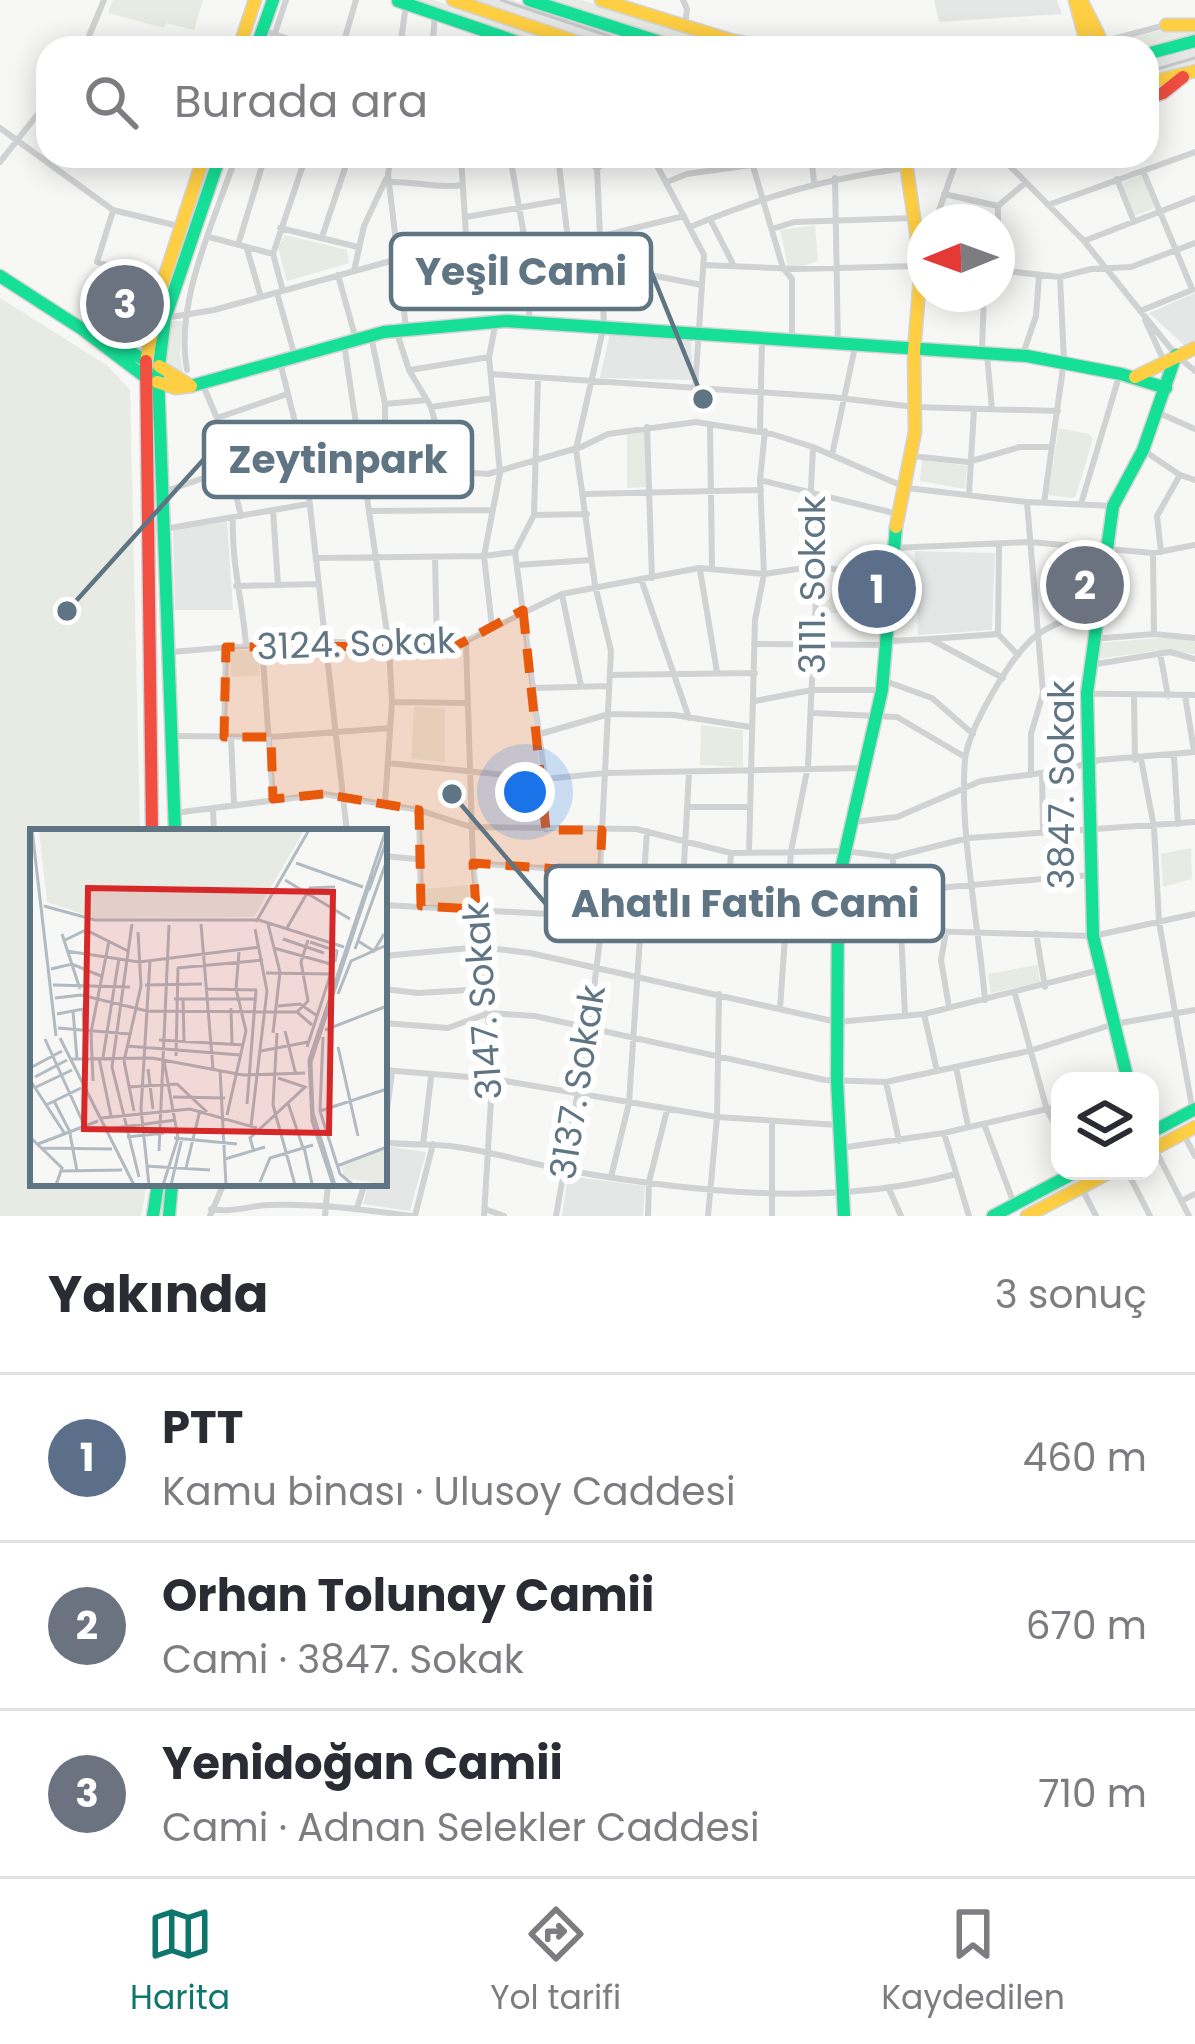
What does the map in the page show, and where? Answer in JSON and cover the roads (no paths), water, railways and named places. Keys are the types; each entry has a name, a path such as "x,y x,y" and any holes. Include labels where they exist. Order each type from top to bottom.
{"main road":[{"path":"243,36 255,0"},
{"path":"265,36 273,0"},
{"path":"453,0 560,36"},
{"path":"529,0 642,36"},
{"path":"601,0 711,36"},
{"path":"1078,0 1086,36"},
{"path":"400,1 486,36"},
{"path":"1166,25 1195,21"},
{"path":"1159,51 1195,41"},
{"path":"1159,80 1190,73"},
{"path":"1159,94 1190,73"},
{"path":"152,829 152,363 163,282 200,168"},
{"path":"113,341 140,338 159,318 215,168"},
{"path":"908,168 912,204"},
{"path":"0,276 151,379 190,386"},
{"path":"844,1216 837,1082 838,884 883,685 888,579 912,456 918,312"},
{"path":"157,402 165,391 286,356 401,329 497,319 1022,356 1120,373 1166,388"},
{"path":"82,328 190,386"},
{"path":"1135,377 1195,348"},
{"name":"3847. Sokak","path":"1126,1072 1094,935 1085,764 1087,693 1113,506 1159,413 1170,358"},
{"path":"151,379 157,402 164,529 175,829"},
{"path":"1159,1128 1194,1110"},
{"path":"1159,1145 1189,1130"},
{"path":"993,1216 1061,1180"},
{"path":"1033,1214 1095,1180"},
{"path":"153,1216 158,1186"},
{"path":"169,1216 172,1186"}],"street":[{"path":"89,36 104,0"},
{"path":"268,36 286,0"},
{"path":"346,36 356,0"},
{"path":"682,0 685,27"},
{"path":"400,1 400,36"},
{"path":"433,36 435,14"},
{"path":"1123,36 1166,25"},
{"path":"268,32 278,36"},
{"path":"0,162 36,115"},
{"path":"0,128 36,152"},
{"path":"1159,164 1195,152"},
{"path":"57,168 113,210 181,227"},
{"path":"187,370 186,317 194,278 232,168"},
{"path":"261,297 242,246 262,168"},
{"path":"302,168 273,254 289,394 305,462 347,829"},
{"path":"322,237 345,168"},
{"path":"390,168 401,329 409,370 429,404 448,470"},
{"path":"462,168 468,267"},
{"path":"512,168 530,268 529,322"},
{"path":"559,168 571,265"},
{"path":"659,168 704,265 695,388"},
{"path":"667,182 714,168"},
{"path":"754,168 783,268 792,278 792,343"},
{"path":"812,168 814,182"},
{"path":"690,227 763,197 880,168"},
{"path":"941,204 954,168"},
{"path":"1011,168 1108,268 1170,358 1195,370"},
{"path":"1048,205 1145,168"},
{"path":"576,449 604,325 597,169"},
{"path":"1142,169 1194,289 1142,314"},
{"path":"389,178 439,188 463,185"},
{"path":"354,271 364,226 389,178"},
{"path":"835,178 838,346"},
{"path":"1118,178 1134,222"},
{"path":"1000,204 1025,183"},
{"path":"944,194 989,204"},
{"path":"1084,241 1195,198"},
{"path":"466,218 563,200"},
{"path":"113,210 97,262 163,282"},
{"path":"602,236 684,216"},
{"path":"772,229 794,222 907,218"},
{"path":"710,219 734,266"},
{"path":"280,228 359,248"},
{"path":"209,237 273,254"},
{"path":"1015,272 1060,278 1091,268 1131,266 1195,243"},
{"path":"159,318 186,317 398,259 504,271 604,266 702,285"},
{"path":"704,265 839,268 907,263"},
{"path":"338,275 389,646 392,702 386,803"},
{"path":"1022,356 1036,316 1039,276"},
{"path":"1043,502 1064,361 1060,278"},
{"path":"984,312 992,409"},
{"path":"1142,314 1170,358"},
{"path":"491,627 484,556 500,472 489,357 497,319"},
{"path":"371,336 385,404 385,434"},
{"path":"749,852 754,644 764,574 762,340"},
{"path":"832,455 855,347"},
{"path":"409,370 489,357"},
{"path":"1081,504 1120,373"},
{"path":"491,374 915,407 1058,411"},
{"path":"538,378 534,515 515,552 540,734 546,830"},
{"path":"190,386 217,418 231,470 237,517 232,554 246,646"},
{"path":"217,418 289,394"},
{"path":"385,404 493,398"},
{"path":"969,494 974,409"},
{"path":"1159,413 1195,429"},
{"path":"305,462 407,459 448,470 500,472 608,434 710,424 763,431 813,446 907,488 1113,506"},
{"path":"710,424 712,568"},
{"path":"647,427 652,578"},
{"path":"162,492 300,445"},
{"name":"3111. Sokak","path":"780,1009 790,850 808,766 819,535 811,489 813,446"},
{"path":"912,456 971,460 1020,447 1052,447"},
{"name":"3137. Sokak","path":"556,1216 589,1028 603,915 600,872 611,675 606,619 596,585 576,449"},
{"path":"1144,450 1195,480"},
{"path":"1154,634 1157,516 1180,475"},
{"path":"760,480 902,515"},
{"path":"585,494 760,490"},
{"path":"1027,502 1042,693 1031,734 1031,775"},
{"path":"164,529 310,504"},
{"path":"371,511 493,510"},
{"path":"272,511 278,585"},
{"path":"534,515 587,514"},
{"path":"892,548 1030,542 1157,552 1195,545"},
{"path":"999,545 998,634 1018,655"},
{"path":"316,558 515,552"},
{"path":"435,557 437,648"},
{"path":"517,565 593,560"},
{"name":"3124. Sokak","path":"169,652 324,641 437,648 466,643 562,594 700,568 764,574 817,566 888,579"},
{"path":"700,568 717,672"},
{"path":"641,579 689,718"},
{"path":"236,586 319,584"},
{"path":"562,594 581,686"},
{"path":"986,1000 968,838 965,757 1004,678 1035,635 1099,607"},
{"path":"754,644 888,643 998,634"},
{"path":"1093,639 1154,634 1195,638"},
{"path":"930,639 1004,678"},
{"name":"3147. Sokak","path":"466,643 473,863 493,1079 485,1212"},
{"path":"262,645 273,800"},
{"path":"226,647 233,804"},
{"path":"1090,665 1160,653 1195,659"},
{"path":"1160,653 1168,696"},
{"path":"611,675 754,673"},
{"path":"754,701 812,690 883,685 932,698 973,734"},
{"path":"533,688 609,686"},
{"path":"853,822 897,817 966,785 1085,764 1195,752 1190,695 1042,693"},
{"path":"1134,696 1138,760 1154,827 1160,922 1194,1110"},
{"path":"392,702 467,704"},
{"path":"810,713 897,717 965,757"},
{"path":"540,734 609,714 751,727"},
{"path":"172,736 271,737 390,728"},
{"path":"1174,756 1178,825"},
{"path":"388,763 545,779 606,772 866,768"},
{"path":"681,921 689,773"},
{"path":"1042,773 1043,832"},
{"path":"174,813 345,795 419,810 471,827 647,831 731,853 845,851 893,856 968,838 1195,822"},
{"path":"687,807 749,807"},
{"path":"213,808 214,829"},
{"path":"419,810 421,907"},
{"path":"611,1177 629,1102 647,831"},
{"path":"727,923 731,853"},
{"path":"387,856 418,859"},
{"path":"893,856 905,1017"},
{"path":"473,863 600,872"},
{"path":"894,904 939,889 1090,875"},
{"path":"387,904 784,927 1094,935 1195,914"},
{"path":"946,932 941,960 949,1007"},
{"path":"1036,933 1045,987"},
{"path":"387,956 480,947 595,965 837,1022 924,1014 1100,970"},
{"path":"387,989 418,994 486,988"},
{"path":"707,1216 717,1117 719,994"},
{"path":"1015,994 1051,1116"},
{"path":"387,1023 448,1028 489,1013 535,1016 837,1082 886,1082 1029,1051 1114,1024 1195,1010"},
{"path":"924,1014 937,1071"},
{"path":"956,1067 968,1126"},
{"path":"388,1071 493,1079 717,1117 839,1126"},
{"path":"423,1145 431,1076"},
{"path":"886,1082 899,1141"},
{"path":"841,1148 944,1133 1051,1109"},
{"path":"648,1216 649,1182 667,1110"},
{"path":"772,1121 772,1216"},
{"path":"983,1123 1014,1205"},
{"path":"1189,1130 1195,1156"},
{"path":"944,1133 969,1216"},
{"path":"387,1142 433,1144 611,1177 712,1190 843,1194 956,1174"},
{"path":"211,1213 357,1208 413,1216 433,1144"},
{"path":"1159,1162 1185,1215"},
{"path":"1131,1180 1150,1216"},
{"path":"357,1208 364,1186"},
{"path":"1081,1187 1096,1216"},
{"path":"889,1189 901,1216"},
{"path":"1181,1201 1195,1194"},
{"path":"485,1212 504,1216"}],"tram line":[{"path":"501,0 609,36"},
{"path":"1159,68 1195,58"}],"place":[{"name":"Yenidoğan Camii","path":"125,304"},
{"name":"Yeşil Cami","path":"703,399"},
{"name":"Orhan Tolunay Camii","path":"1085,585"},
{"name":"PTT","path":"877,589"},
{"name":"Zeytinpark","path":"67,611"},
{"name":"Ahatlı Fatih Cami","path":"452,794"}]}
